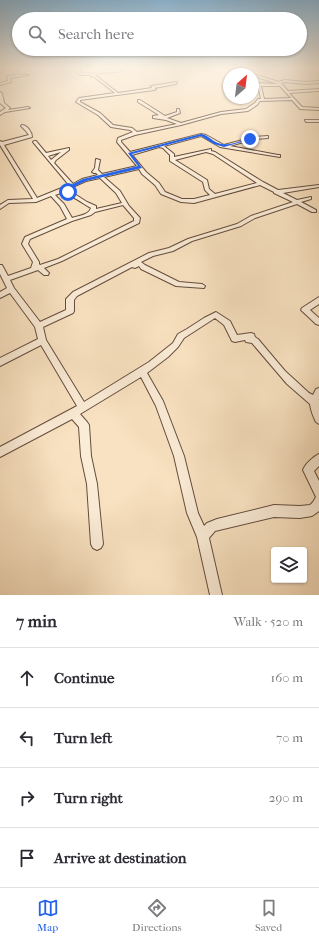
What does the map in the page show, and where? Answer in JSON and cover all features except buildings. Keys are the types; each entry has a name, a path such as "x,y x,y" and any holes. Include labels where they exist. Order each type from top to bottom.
{"street":[{"path":"1,96 2,103 8,108 6,111"},
{"path":"98,96 79,99 78,102 99,114 112,126 131,129 135,132 134,134"},
{"path":"262,96 263,100"},
{"path":"291,96 302,109 319,109"},
{"path":"261,183 215,196 190,201 167,195 160,191 157,184 144,173 118,140 134,134 181,124 221,113 247,110 259,100 293,99"},
{"path":"139,101 143,105 158,111 158,113 163,116 154,117 181,124"},
{"path":"0,114 6,111 28,108"},
{"path":"162,118 179,112 178,110"},
{"path":"306,121 319,121"},
{"path":"23,126 27,129 31,136 1,143 4,153 36,200"},
{"path":"129,154 201,135 205,136 216,144 278,156"},
{"path":"172,159 224,146 234,145 254,138 267,137"},
{"path":"36,142 45,155 72,186"},
{"path":"159,146 164,147 172,155 172,159 205,181 207,190 215,196"},
{"path":"45,155 68,149 54,159 52,163"},
{"path":"206,151 214,153 276,192 314,211"},
{"path":"0,207 8,202 36,200 72,186 84,180 96,170 98,160"},
{"path":"84,180 140,167"},
{"path":"6,279 36,267 60,260 137,222 137,218 127,207 118,192 96,170"},
{"path":"276,192 319,186"},
{"path":"61,191 71,192 84,203 94,207 93,211"},
{"path":"52,195 62,205 70,220"},
{"path":"39,326 70,311 70,299 75,294 151,254 171,250 190,240 239,225 253,217 309,198"},
{"path":"36,267 35,258 25,244 27,238 70,220 89,214 93,211 122,204"},
{"path":"118,272 127,271 139,263 143,267 178,284 202,286"},
{"path":"0,267 11,289 39,326 42,341 83,408"},
{"path":"36,267 46,273"},
{"path":"0,295 11,289"},
{"path":"319,300 305,310 319,322"},
{"path":"0,452 73,414 142,371 166,354 179,341 181,336 195,328 204,319 216,315 227,323 235,339 251,336 249,340 252,339 255,341 287,381 315,402"},
{"path":"0,362 42,341"},
{"path":"142,371 166,419 180,456 193,513 203,537 216,595"},
{"path":"319,392 315,402 315,410 319,419"},
{"path":"73,414 84,425 86,456 92,484 97,544"},
{"path":"319,459 308,470 319,493"},
{"path":"203,537 211,527 217,525 274,511 300,512 312,510 319,501"}],"route":[{"path":"68,192 61,191 84,180 140,167 141,166 129,154 135,152 201,135 220,146 234,145 250,139"}]}
